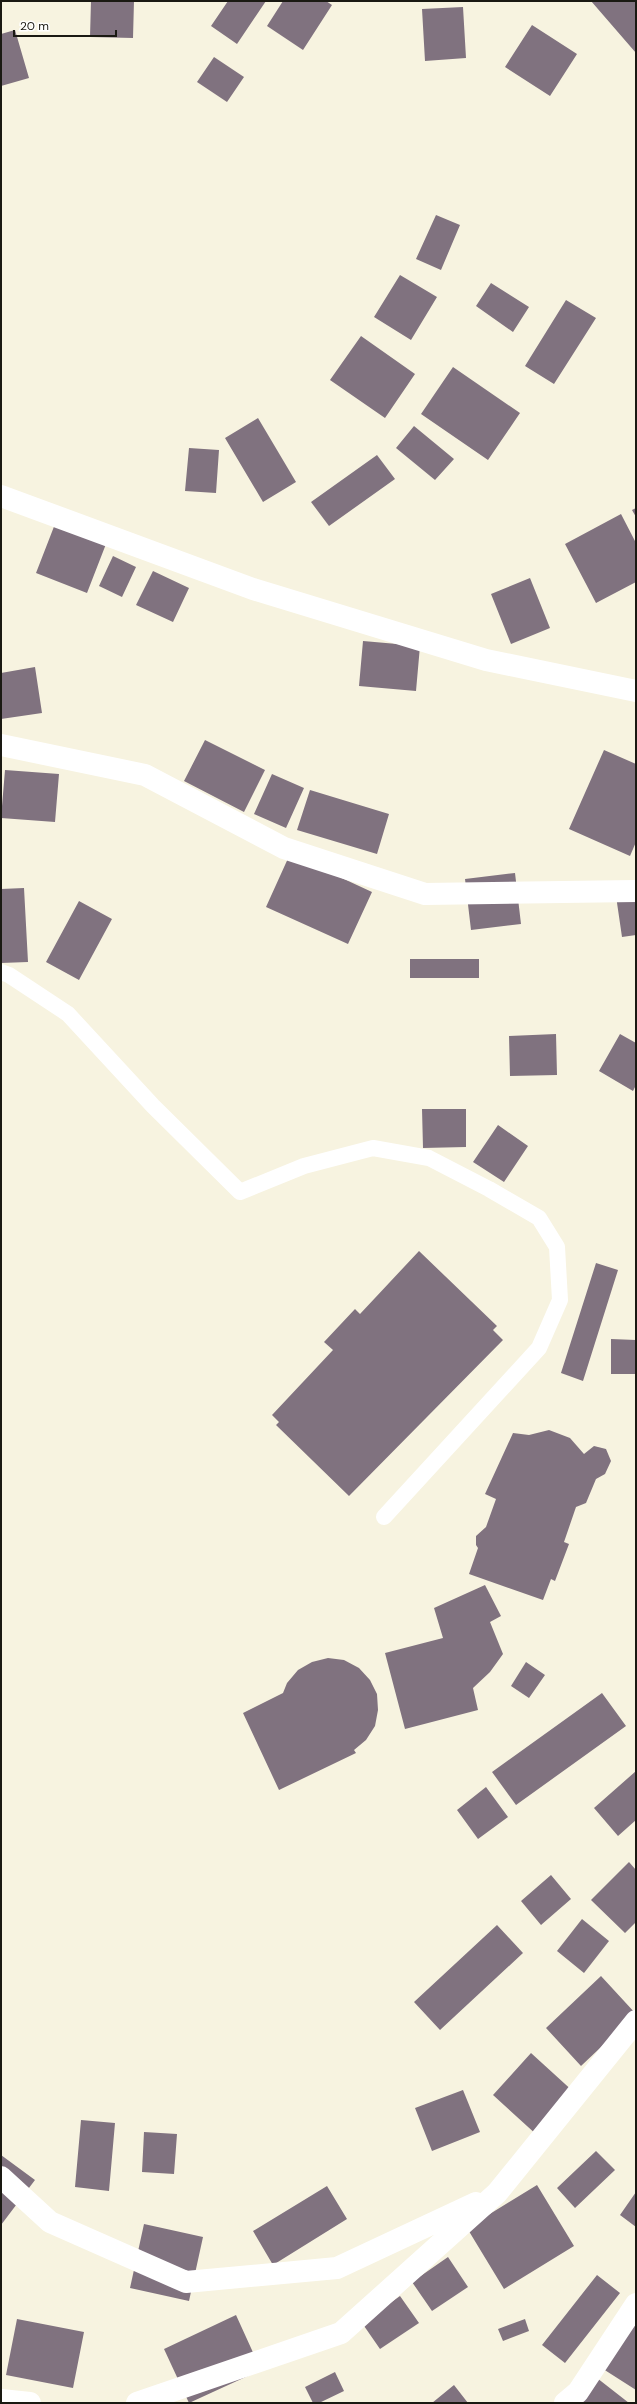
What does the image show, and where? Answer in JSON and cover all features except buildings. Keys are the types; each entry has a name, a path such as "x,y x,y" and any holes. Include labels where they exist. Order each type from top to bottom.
{"street":[{"path":"1,496 253,589 328,612 486,660 636,690"},
{"path":"1,745 144,775 284,848 425,894 636,891"},
{"path":"136,2403 341,2333 497,2193 636,2021"},
{"path":"1,2177 50,2222 186,2282 337,2268 497,2193"},
{"path":"565,2403 578,2392 636,2304"},
{"path":"1,2400 30,2403"}],"lane":[{"path":"1,972 9,975 68,1014 153,1106 240,1192 304,1166 374,1148 429,1158 490,1189 539,1218 557,1247 560,1300 539,1348 384,1517"}]}
